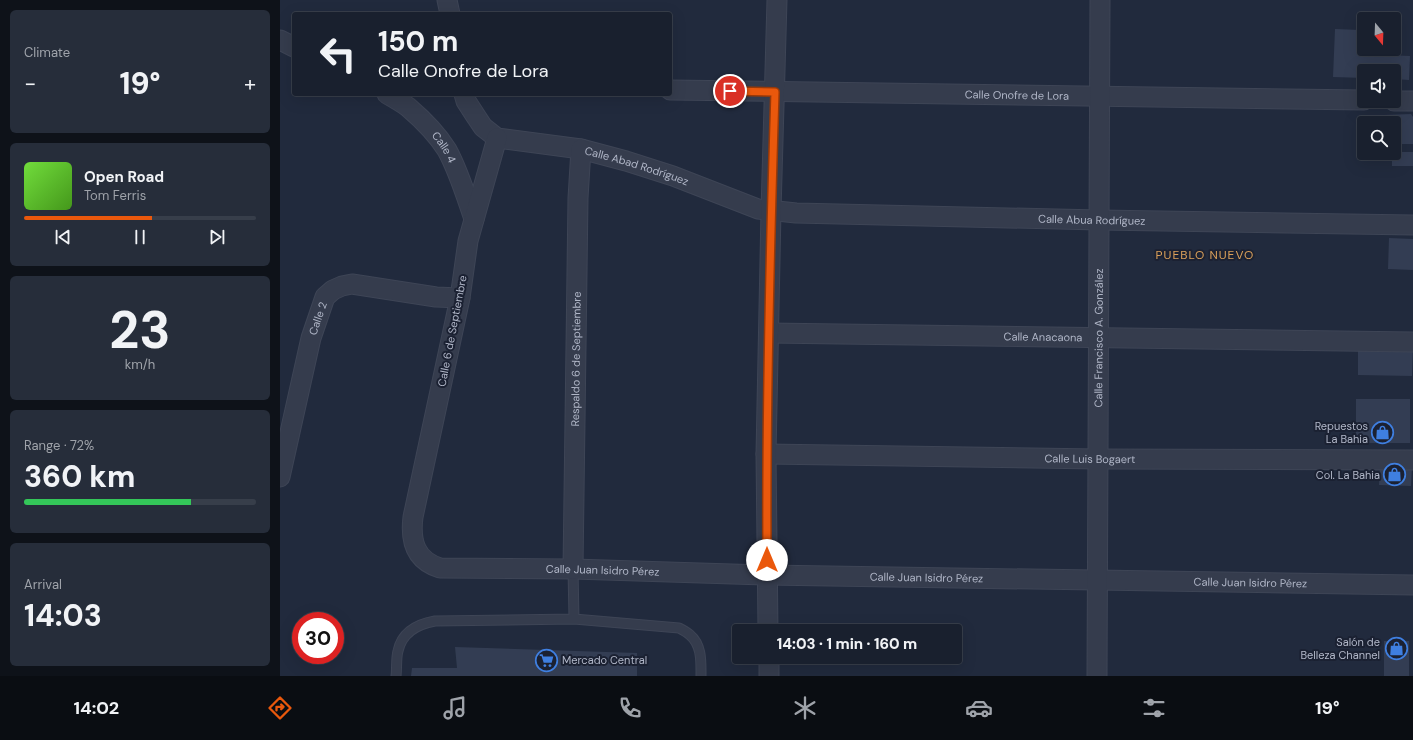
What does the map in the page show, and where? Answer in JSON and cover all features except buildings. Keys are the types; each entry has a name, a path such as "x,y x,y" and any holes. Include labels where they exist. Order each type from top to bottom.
{"street":[{"path":"447,0 450,12"},
{"path":"768,624 766,454 777,0"},
{"name":"Calle Francisco A. González","path":"1097,676 1100,0"},
{"path":"280,40 292,46"},
{"name":"Calle Onofre de Lora","path":"672,90 1357,100"},
{"name":"Calle 4","path":"390,96 407,106 422,119 447,150 462,183 474,220"},
{"path":"465,96 474,116 483,127 497,138"},
{"path":"1401,101 1413,101"},
{"name":"Calle Abad Rodríguez","path":"497,138 582,149 673,176 745,205 771,211"},
{"name":"Calle 6 de Septiembre","path":"440,568 433,566 420,556 415,548 411,533 413,517 460,298 468,241 497,138"},
{"name":"Respaldo 6 de Septiembre","path":"574,569 578,198 582,149"},
{"name":"Calle Abua Rodríguez","path":"771,211 796,213 1099,220 1413,225"},
{"name":"Calle 2","path":"280,477 311,338 325,297 333,290 352,284 436,297 460,298"},
{"name":"Calle Anacaona","path":"769,333 1099,336 1413,342"},
{"name":"Calle Luis Bogaert","path":"766,454 1098,460 1413,460"},
{"name":"Calle Juan Isidro Pérez","path":"440,568 574,569 767,574 1413,585"},
{"path":"769,664 769,676"}],"lane":[{"path":"574,569 574,619"},
{"path":"396,676 398,650 403,638 412,629 422,623 435,621 574,619 679,628 691,635 699,646 701,676"}],"place":[{"name":"Repuestos La Bahia","path":"1383,432"},
{"name":"Col. La Bahia","path":"1395,475"},
{"name":"Salón de Belleza Channel","path":"1396,648"},
{"name":"Mercado Central","path":"547,660"}],"district":[{"name":"PUEBLO NUEVO","path":"1205,255"}],"route":[{"path":"730,91 775,92 766,454 767,560"}]}
